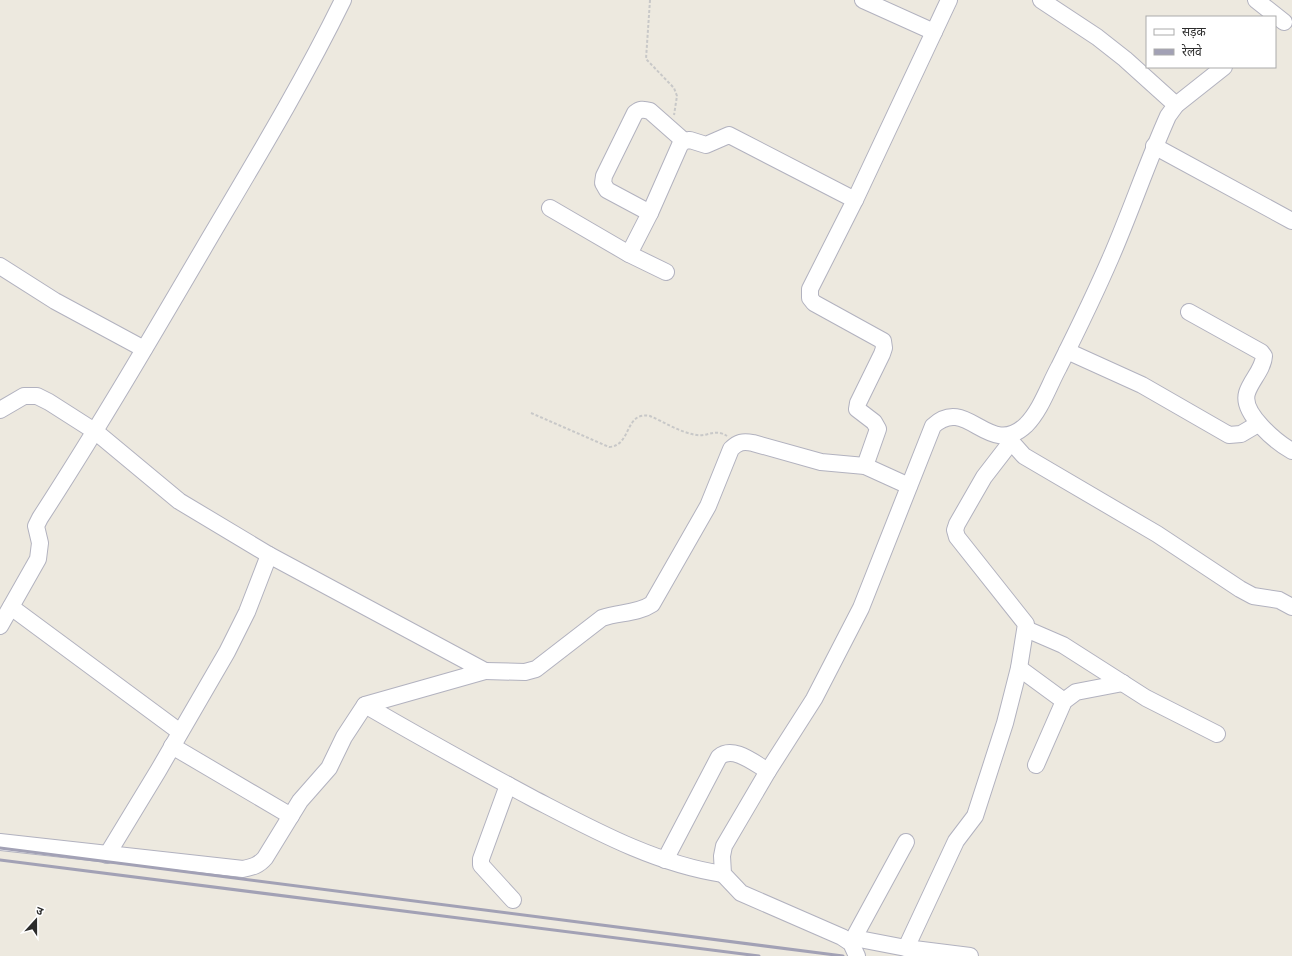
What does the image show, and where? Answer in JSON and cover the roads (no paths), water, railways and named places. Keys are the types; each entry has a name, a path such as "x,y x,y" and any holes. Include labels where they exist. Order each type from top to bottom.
{"street":[{"path":"0,626 38,559 40,543 36,526 96,432 271,134 343,0"},
{"path":"863,0 934,32"},
{"path":"865,466 878,429 874,422 857,409 858,403 882,354 884,348 882,341 821,308 810,298 810,289 855,200 949,0"},
{"path":"1041,0 1120,54 1176,105"},
{"path":"1256,0 1284,22"},
{"path":"906,948 956,840 975,816 1005,723 1019,668 1026,629 1023,619 957,537 955,530 957,524 981,482 1009,439 1025,425 1033,415 1067,351 1110,259 1154,146 1168,116 1176,105 1223,68"},
{"path":"650,214 607,190 603,183 604,176 635,113 639,110 644,109 650,111 684,141"},
{"path":"629,254 650,214 680,145 684,141 690,140 706,145 729,135 855,200"},
{"path":"1154,146 1292,221"},
{"path":"550,208 629,254 666,272"},
{"path":"0,266 55,301 144,349"},
{"path":"1189,312 1261,352 1264,356 1264,362 1249,389 1246,400 1258,424 1264,431 1292,451"},
{"path":"1067,351 1142,385 1229,435 1241,434 1258,424"},
{"path":"0,410 24,396 37,396 96,432 179,501 269,555 485,671"},
{"path":"723,874 722,856 724,846 768,771 814,699 860,608 933,426 942,418 953,416 967,420 998,436 1009,439 1024,456 1157,534 1240,589 1253,596 1279,600 1292,607"},
{"path":"0,842 243,869 253,867 260,864 265,858 300,802 327,771 344,737 365,705 485,671 525,672 536,669 602,618 612,614 643,610 652,604 708,506 731,449 737,443 744,441 753,443 820,462 865,466 909,486"},
{"path":"107,855 176,739 243,618 269,555"},
{"path":"11,607 176,739 291,816"},
{"path":"1026,629 1063,645 1146,698 1217,734"},
{"path":"1019,668 1064,701"},
{"path":"1036,765 1064,701 1076,692 1123,683"},
{"path":"365,705 438,748 572,819 665,860 699,870 723,874 741,893 854,945 906,948 970,956"},
{"path":"665,860 719,757 725,752 732,752 768,771"},
{"path":"508,785 481,859 481,865 513,900"},
{"path":"854,945 906,842"}],"railway":[{"path":"0,848 843,956"},
{"path":"0,860 759,956"}]}
